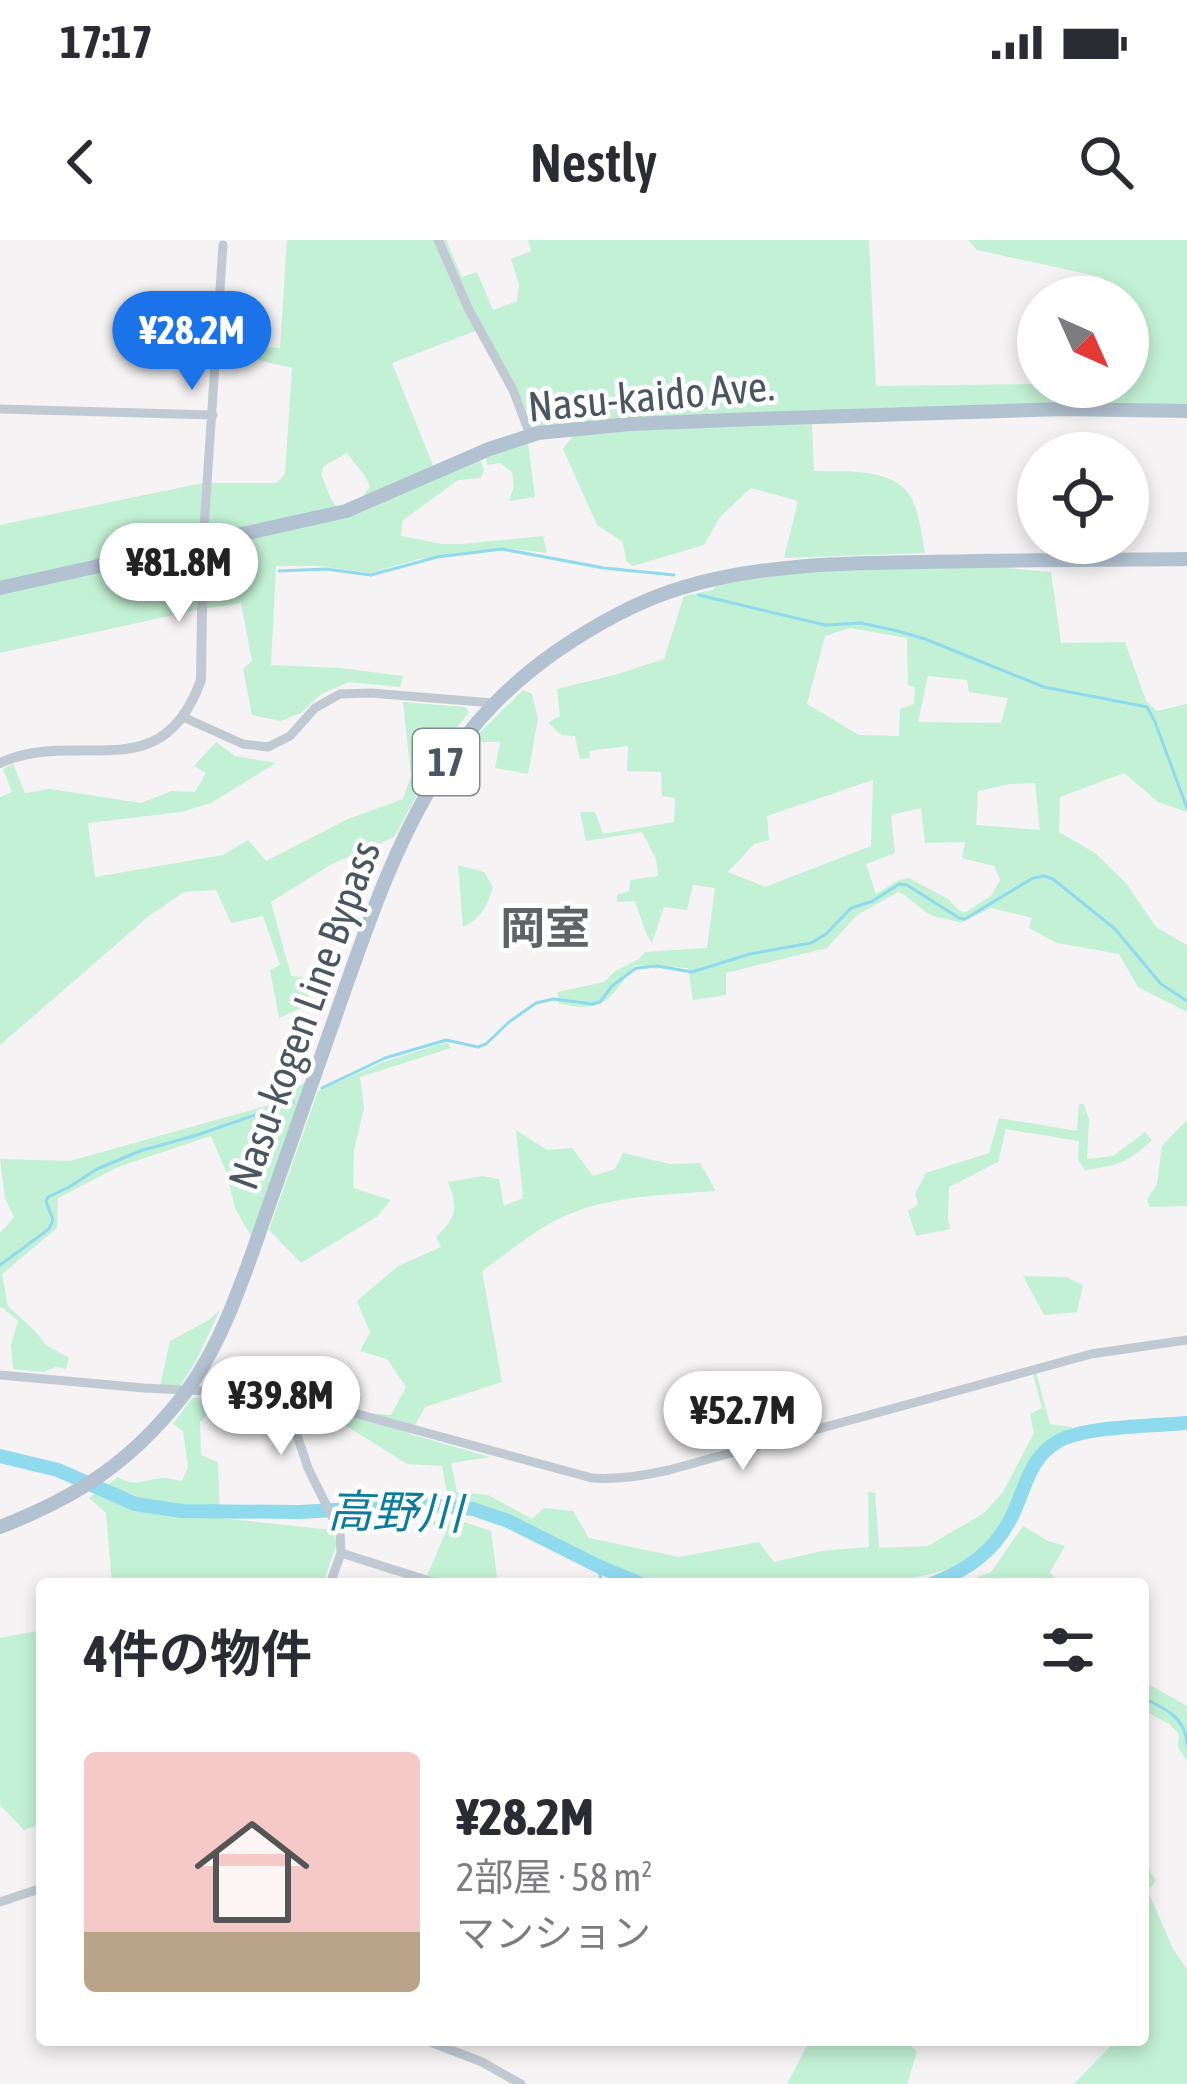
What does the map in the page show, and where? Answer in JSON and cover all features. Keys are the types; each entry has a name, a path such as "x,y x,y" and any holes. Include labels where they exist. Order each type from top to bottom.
{"main road":[{"name":"Nasu-kaido Ave.","path":"0,589 346,511 530,434 755,418 1063,409 1187,412"},
{"name":"Nasu-kogen Line Bypass","path":"0,1527 100,1478 130,1454 187,1390 239,1287 386,876 412,820 441,769 493,703 534,666 614,616 683,587 743,573 880,562 1187,559"}],"street":[{"path":"438,240 530,434"},
{"path":"0,763 34,752 133,749 161,737 183,717 201,680 203,543 223,245"},
{"path":"0,410 213,415"},
{"path":"183,717 243,744 268,747 290,736 315,709 340,694 493,703"},
{"path":"0,1375 278,1394 592,1478 634,1478 1091,1354 1187,1340"},
{"path":"278,1394 340,1533 341,1552 331,1578"},
{"path":"341,1552 421,1578"},
{"path":"0,1901 36,1890"},
{"path":"441,2046 520,2084"}],"green space":[{"path":"287,240 446,240 462,277 477,272 493,310 517,301 519,285 511,259 531,251 528,240 869,240 876,386 1017,384 1017,408 1125,408 535,427 483,328 392,363 434,468 365,498 368,482 347,453 324,466 321,474 339,510 480,460 481,478 458,480 402,521 401,536 461,544 543,536 547,553 503,548 419,559 371,573 276,566 271,665 403,676 400,687 349,682 281,721 252,715 243,669 252,661 241,603 0,653 0,525 203,483 276,483 285,474 292,368 258,360 260,347 280,348"},
{"path":"968,240 1187,240 1187,406 1149,407 1149,276 1096,276 977,250"},
{"path":"812,423 814,471 872,474 898,484 915,506 925,553 784,558 798,501 751,488 720,517 704,545 633,566 626,561 623,542 597,525 563,449 575,433"},
{"path":"528,443 535,497 509,501 512,472 500,463 487,465 486,457"},
{"path":"995,567 1051,572 1061,643 1125,642 1146,701 1157,711 1187,704 1187,812 1158,802 1124,773 1060,797 1059,832 1095,853 1126,883 1156,927 1187,945 1187,1012 1138,987 1119,954 1057,943 1029,928 1032,918 991,908 961,923 935,916 898,892 857,915 827,948 726,973 726,995 693,1000 688,968 635,965 596,1005 558,1003 558,992 604,982 645,952 707,948 715,888 693,885 687,910 664,907 652,943 634,901 617,902 617,895 629,891 630,880 658,876 656,859 642,832 586,841 580,812 595,812 603,834 674,822 675,798 662,796 661,772 627,771 628,746 589,751 590,758 580,759 575,736 562,735 548,723 560,716 557,689 664,659 684,596 712,590 719,583 821,569","holes":["850,628 907,638 908,685 915,687 914,704 900,709 899,736 859,735 807,704 825,636","928,676 967,680 969,692 1008,698 1001,723 918,722","873,780 871,846 765,887 728,872 754,844 769,840 767,816","1035,783 1040,830 976,825 978,791","921,808 925,843 965,842 962,858 994,866 1000,880 991,896 966,912 909,878 876,894 866,864 895,853 891,815"]},
{"path":"523,690 532,694 538,719 528,774 495,768 500,742 470,742"},
{"path":"403,702 465,707 469,712 446,742 394,837 332,864 271,902 291,976 303,977 310,1004 279,1018 270,970 280,965 263,916 231,923 216,890 184,892 149,916 0,1045 0,797 12,792 3,769 13,764 25,793 50,789 141,803 172,791 195,792 206,773 194,766 216,742 235,756 276,763 211,803 181,812 88,823 95,877 223,855 248,840 266,861 348,819 403,799 411,776"},
{"path":"458,865 484,872 493,887 483,911 463,927"},
{"path":"447,1042 451,1048 360,1077 364,1109 354,1150 353,1188 391,1200 378,1216 301,1263 269,1230 318,1091 383,1062"},
{"path":"306,1082 252,1238 235,1208 211,1136 118,1167 58,1198 57,1228 2,1274 8,1306 46,1345 69,1358 66,1369 13,1369 11,1345 18,1321 0,1308 0,1233 14,1217 5,1198 0,1159 70,1161 269,1105"},
{"path":"1079,1104 1084,1104 1089,1120 1087,1159 1113,1156 1145,1132 1152,1140 1121,1162 1085,1170 1078,1159 1079,1141 1006,1129 998,1162 949,1187 950,1229 916,1236 908,1211 918,1205 915,1194 926,1173 989,1153 999,1118 1077,1131"},
{"path":"1187,1120 1187,1206 1150,1207 1147,1200 1157,1184 1162,1146"},
{"path":"516,1130 547,1150 572,1148 593,1176 615,1169 623,1153 670,1164 700,1163 716,1191 627,1199 577,1211 539,1230 482,1271 502,1382 425,1407 410,1434 490,1457 451,1463 457,1492 488,1495 532,1519 544,1508 573,1511 589,1538 679,1557 759,1542 774,1562 869,1547 868,1492 875,1493 879,1548 928,1546 984,1513 1003,1492 1034,1433 1030,1414 1042,1408 1036,1372 1050,1424 1072,1427 1071,1432 1038,1454 997,1533 984,1548 938,1572 911,1578 620,1578 622,1572 518,1521 448,1498 442,1466 407,1464 337,1420 299,1424 269,1414 245,1427 227,1422 219,1405 200,1422 201,1455 218,1462 220,1518 332,1530 337,1543 325,1578 111,1578 106,1513 89,1498 118,1477 135,1482 182,1481 188,1467 183,1431 173,1424 192,1398 289,1398 343,1411 391,1415 406,1387 387,1359 360,1351 370,1332 357,1301 398,1266 441,1247 436,1237 448,1224 454,1206 448,1182 483,1176 499,1179 504,1206 523,1198"},
{"path":"1023,1276 1066,1277 1083,1285 1077,1312 1044,1315"},
{"path":"220,1310 180,1386 160,1386 170,1341"},
{"path":"420,1520 464,1522 491,1531 497,1578 427,1576 447,1529"},
{"path":"1023,1526 1065,1546 1050,1572 1055,1578 976,1578 991,1572"},
{"path":"36,1631 36,1825 24,1830 0,1805 0,1638"},
{"path":"1149,1684 1187,1706 1187,1761 1178,1747 1179,1734 1149,1713"},
{"path":"1149,1893 1187,1969 1187,2084 1074,2084 1110,2046 1149,2046"},
{"path":"807,2046 911,2046 917,2052 907,2084 787,2084"}],"waterway":[{"path":"279,571 326,569 371,575 437,557 502,549 674,575"},
{"path":"699,595 825,625 861,623 898,631 1044,687 1147,707 1187,808"},
{"path":"322,1088 385,1058 446,1040 478,1047 486,1044 536,1003 554,999 600,1002 636,968 692,972 750,954 811,943 851,908 899,884 965,919 1033,878 1053,879 1115,929 1161,984 1187,1001"},
{"path":"0,1265 49,1229 53,1220 48,1197 97,1169 293,1102"},
{"name":"高野川","path":"944,1578 967,1567 995,1542 1033,1467 1057,1442 1101,1430 1187,1423"},
{"name":"高野川","path":"0,1456 58,1470 135,1504 182,1511 299,1512 426,1505 473,1509 627,1578"},
{"path":"598,1566 601,1578"},
{"path":"1149,1701 1178,1721 1187,1744"}],"district":[{"name":"岡室","path":"545,928"}]}
